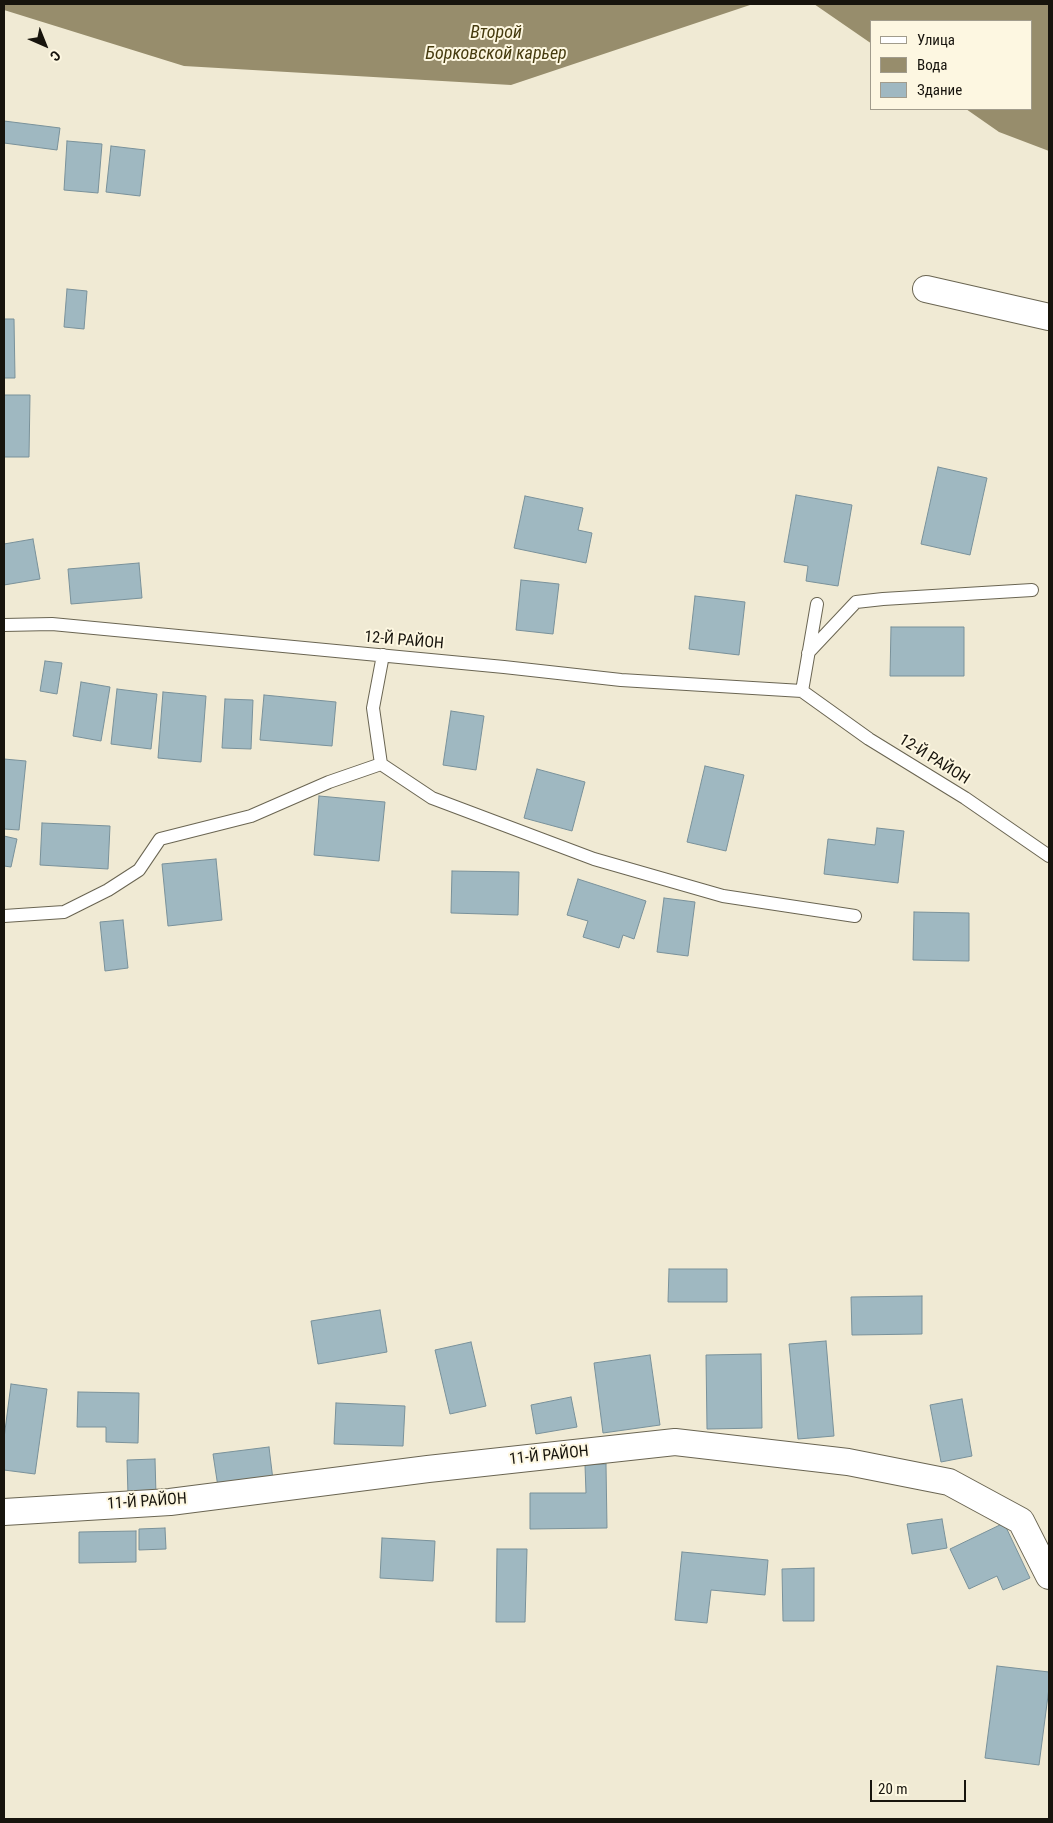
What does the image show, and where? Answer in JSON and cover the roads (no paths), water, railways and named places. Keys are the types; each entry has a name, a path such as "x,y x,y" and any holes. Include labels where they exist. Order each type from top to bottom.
{"street":[{"path":"926,289 1049,317"},
{"name":"11-Й РАЙОН","path":"4,1512 170,1502 428,1469 675,1442 848,1462 949,1482 1021,1521 1049,1576"}],"lane":[{"path":"808,653 856,602 883,598 1032,590"},
{"path":"802,691 817,604"},
{"name":"12-Й РАЙОН","path":"4,625 52,624 384,655 621,680 802,691 869,739 965,798 1049,856"},
{"path":"384,655 373,708 381,764 432,798 594,858 723,896 855,916"},
{"path":"4,916 64,912 108,890 139,870 160,839 251,816 329,782 381,764"}],"water":[{"name":"Второй Борковской карьер","path":"4,4 753,4 511,85 184,66 4,10"},
{"path":"814,4 1049,4 1049,151 999,132 967,110 1033,110 1033,20 870,20 870,43"}]}
